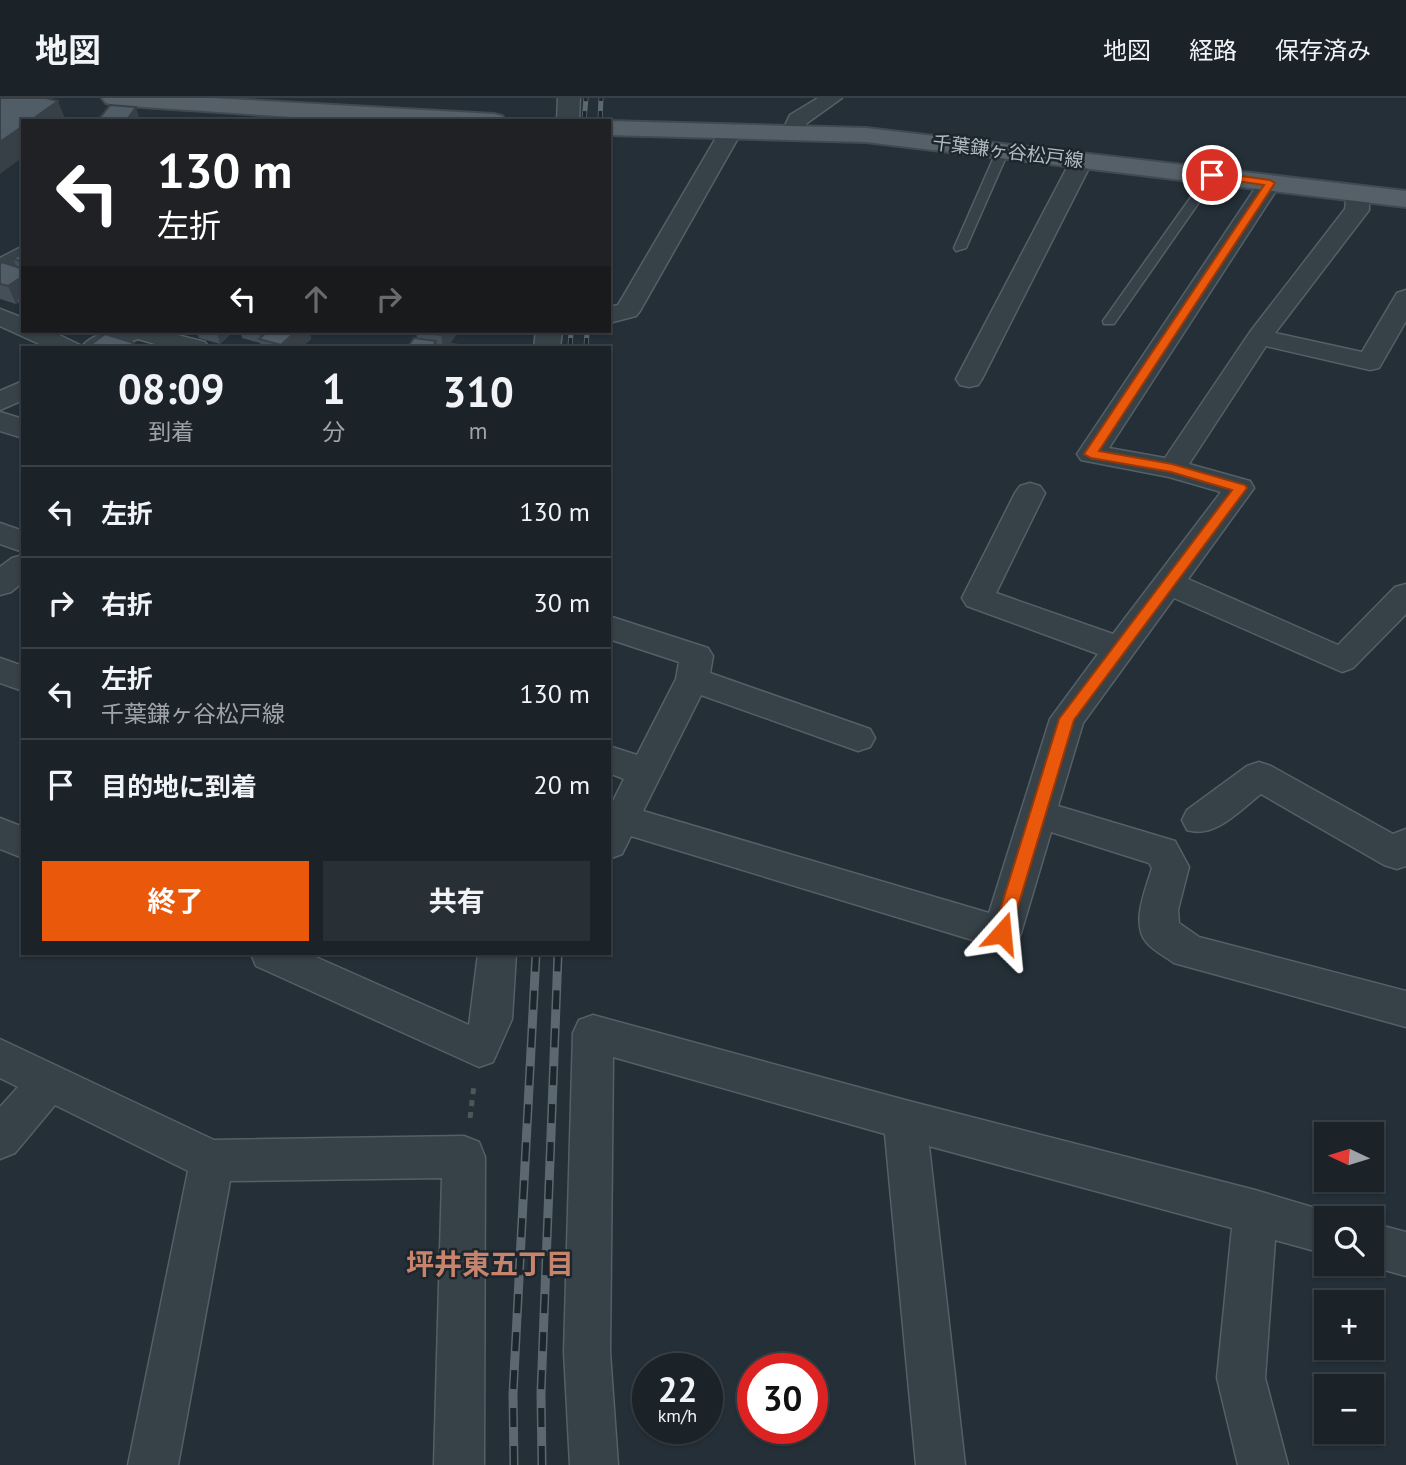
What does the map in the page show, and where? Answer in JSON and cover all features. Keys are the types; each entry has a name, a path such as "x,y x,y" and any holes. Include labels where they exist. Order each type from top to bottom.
{"main road":[{"path":"114,98 455,119"},
{"name":"千葉鎌ヶ谷松戸線","path":"611,128 866,135 1406,199"}],"street":[{"path":"568,119 569,98"},
{"path":"793,132 798,120 832,98"},
{"path":"611,315 627,311 731,131"},
{"path":"970,379 1082,160"},
{"path":"611,628 697,656 692,679 615,832 1002,933 1067,719 1240,488 1172,468 1091,454 1270,183"},
{"path":"1172,468 1259,337 1357,209 1358,194"},
{"path":"0,269 21,254"},
{"path":"1259,337 1370,362 1406,298"},
{"path":"0,317 21,326"},
{"path":"35,333 65,346"},
{"path":"97,346 123,333"},
{"path":"146,333 189,346"},
{"path":"0,402 21,390"},
{"path":"0,421 21,428"},
{"path":"1030,494 978,598 1119,649"},
{"path":"0,533 21,541"},
{"path":"0,584 21,567"},
{"path":"1169,583 1342,660 1406,595"},
{"path":"0,670 21,678"},
{"path":"692,679 858,738"},
{"path":"611,759 645,772"},
{"path":"1200,820 1259,776 1397,853 1406,844"},
{"path":"1040,814 1162,852 1171,867 1159,910 1160,931 1188,951 1406,1009"},
{"path":"0,833 21,842"},
{"path":"272,955 479,1049 492,1019 497,955"},
{"path":"594,1465 587,1352 593,1032 905,1120 1314,1229"},
{"path":"0,1058 212,1161 464,1157 459,1465"},
{"path":"0,1139 48,1082"},
{"path":"905,1120 941,1465"},
{"path":"153,1465 212,1161"},
{"path":"1255,1212 1241,1378 1263,1465"},
{"path":"1384,1248 1406,1254"}],"lane":[{"path":"960,248 1003,150"},
{"path":"1109,321 1212,175"}],"path":[{"path":"464,1157 479,1049"}],"building":[{"path":"0,98 46,98 58,101 33,119 21,119 21,127 0,142"},
{"path":"110,105 136,107 127,119 99,119"},
{"path":"2,262 21,268 21,277 8,286 0,284"},
{"path":"266,333 294,333 281,345 259,339"},
{"path":"105,334 134,343 130,346 89,346"},
{"path":"414,338 436,341 433,346 408,346"},
{"path":"446,343 466,346 444,346"}],"railway":[{"path":"584,119 586,98"},
{"path":"600,119 601,98"},
{"path":"570,346 571,333"},
{"path":"586,346 587,333"},
{"path":"514,1465 513,1394 536,955"},
{"path":"542,1465 541,1393 558,955"}],"district":[{"name":"坪井東五丁目","path":"490,1264"}],"route":[{"path":"1002,933 1067,719 1240,488 1172,468 1091,454 1270,183 1212,175"}]}
